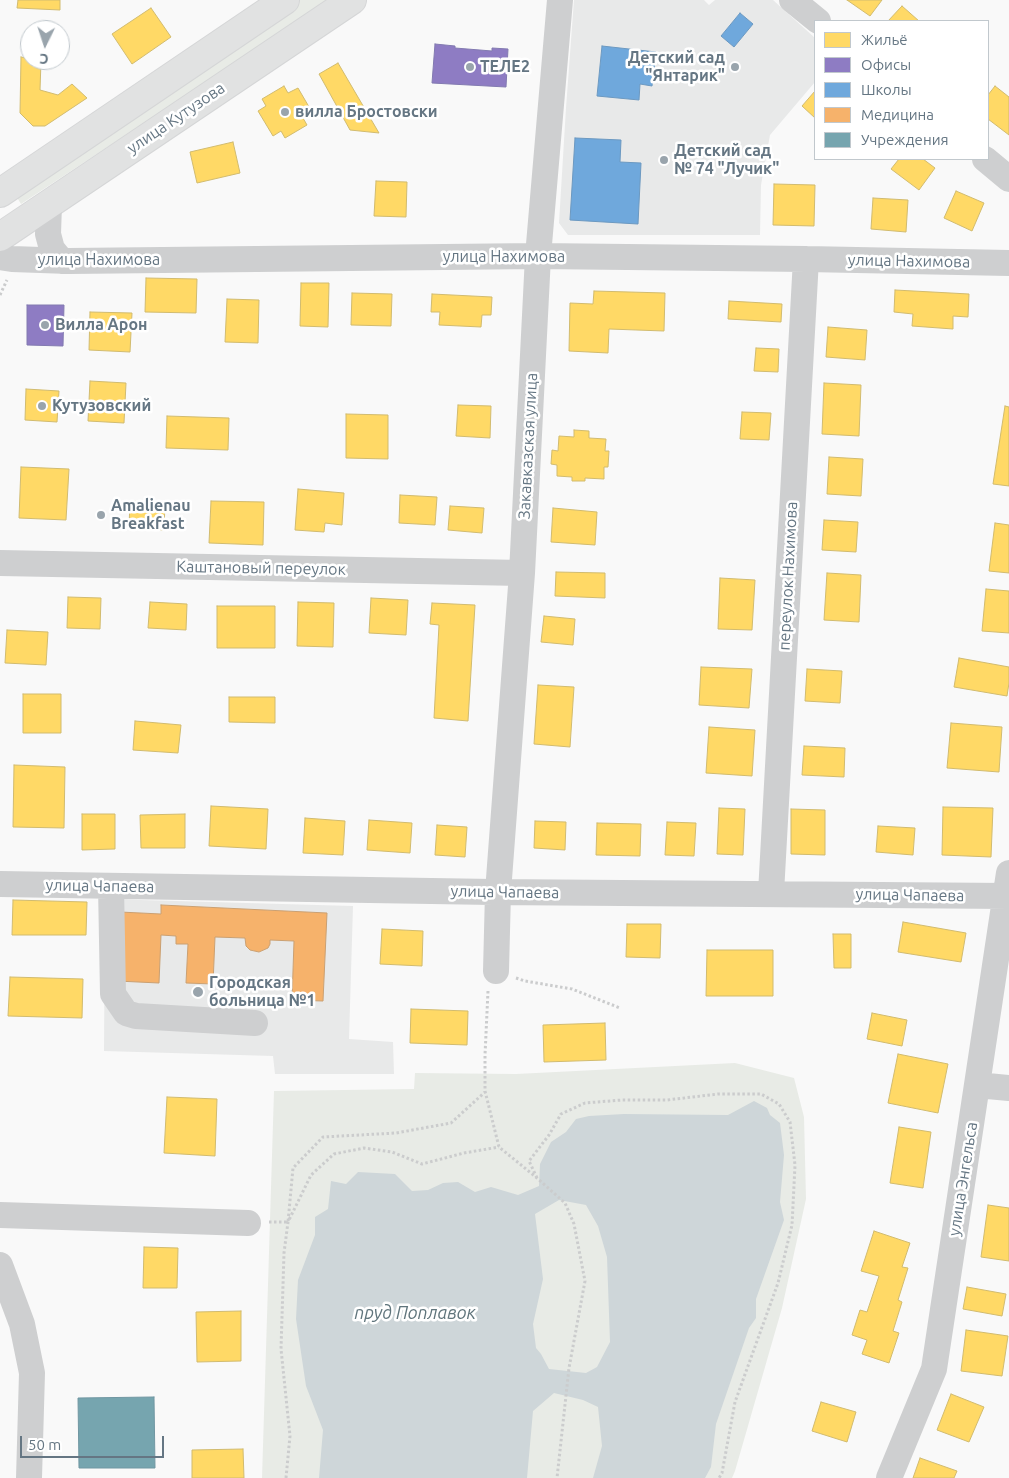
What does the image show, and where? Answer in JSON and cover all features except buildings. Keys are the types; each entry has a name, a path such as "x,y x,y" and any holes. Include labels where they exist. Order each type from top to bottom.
{"main road":[{"path":"0,193 284,0"},
{"name":"улица Кутузова","path":"0,237 352,0"}],"street":[{"name":"Закавказская улица","path":"496,971 498,892 522,573 538,256 560,0"},
{"path":"986,160 1009,179"},
{"path":"49,204 48,234 52,249 62,261"},
{"name":"улица Нахимова","path":"0,257 62,261 538,256 1009,263"},
{"name":"переулок Нахимова","path":"771,893 806,259"},
{"name":"Каштановый переулок","path":"0,563 522,573"},
{"name":"улица Чапаева","path":"0,884 498,892 771,893 1008,888"},
{"path":"110,886 113,994 126,1012 136,1016 255,1024"},
{"name":"улица Энгельса","path":"889,1478 934,1369 1008,888"},
{"path":"977,1085 1009,1088"},
{"path":"0,1215 248,1223"},
{"path":"0,1265 22,1324 32,1373 29,1478"}],"path":[{"path":"557,1478 569,1368 585,1281 574,1224 565,1203 499,1147 485,1091 489,970 525,981 572,989 620,1008"},
{"path":"286,1478 290,1436 281,1349 284,1253 293,1168 323,1137 396,1134 451,1122 485,1091"},
{"path":"537,1178 529,1160 549,1135 561,1114 585,1103 622,1100 667,1100 718,1094 761,1094 780,1104 790,1122 795,1165 792,1225 778,1283 735,1402 722,1474 719,1478"},
{"path":"288,1222 311,1175 334,1154 364,1148 392,1152 422,1164 464,1153 499,1147"},
{"path":"248,1223 288,1222"}],"shaded area":[{"path":"300,0 330,0 21,204 13,191"},
{"path":"574,0 704,0 709,5 715,0 773,0 814,37 814,83 770,135 761,185 760,235 568,235 559,223","holes":["740,13 753,24 734,46 721,36","602,47 656,52 653,85 640,84 639,100 597,95"]},
{"name":"Городская больница №1","path":"105,899 353,906 349,1039 393,1042 394,1074 275,1074 273,1056 104,1051","holes":["161,905 326,913 323,1001 292,999 294,941 270,940 268,948 259,952 246,947 245,938 215,937 213,984 186,983 188,944 176,943 176,936 161,935 120,912 161,914"]},
{"name":"пруд Поплавок","path":"735,1063 794,1078 804,1117 806,1199 782,1308 732,1478 262,1478 274,1091 414,1089 415,1073 516,1074"}],"water":[{"name":"пруд Поплавок","path":"754,1101 767,1108 770,1115 780,1123 784,1155 780,1202 784,1220 756,1299 756,1318 749,1328 716,1424 711,1467 705,1478 593,1478 602,1446 598,1407 583,1400 554,1393 533,1411 527,1478 319,1478 323,1430 306,1386 296,1319 298,1280 315,1235 315,1217 328,1209 331,1181 346,1184 358,1172 395,1174 412,1191 428,1190 443,1183 458,1182 475,1192 491,1187 518,1195 539,1186 540,1164 551,1142 566,1132 576,1119 589,1116 624,1114 728,1115","holes":["559,1200 586,1205 598,1226 607,1257 610,1342 597,1367 586,1373 549,1369 536,1348 533,1324 543,1279 535,1214"]}],"place":[{"name":"ТЕЛЕ2","path":"470,67"},
{"name":"Детский сад \"Янтарик\"","path":"735,67"},
{"name":"вилла Бростовски","path":"285,112"},
{"name":"Детский сад № 74 \"Лучик\"","path":"664,160"},
{"name":"Вилла Арон","path":"45,325"},
{"name":"Кутузовский","path":"42,406"},
{"name":"Amalienau Breakfast","path":"101,515"},
{"name":"Городская больница №1","path":"198,992"}]}
